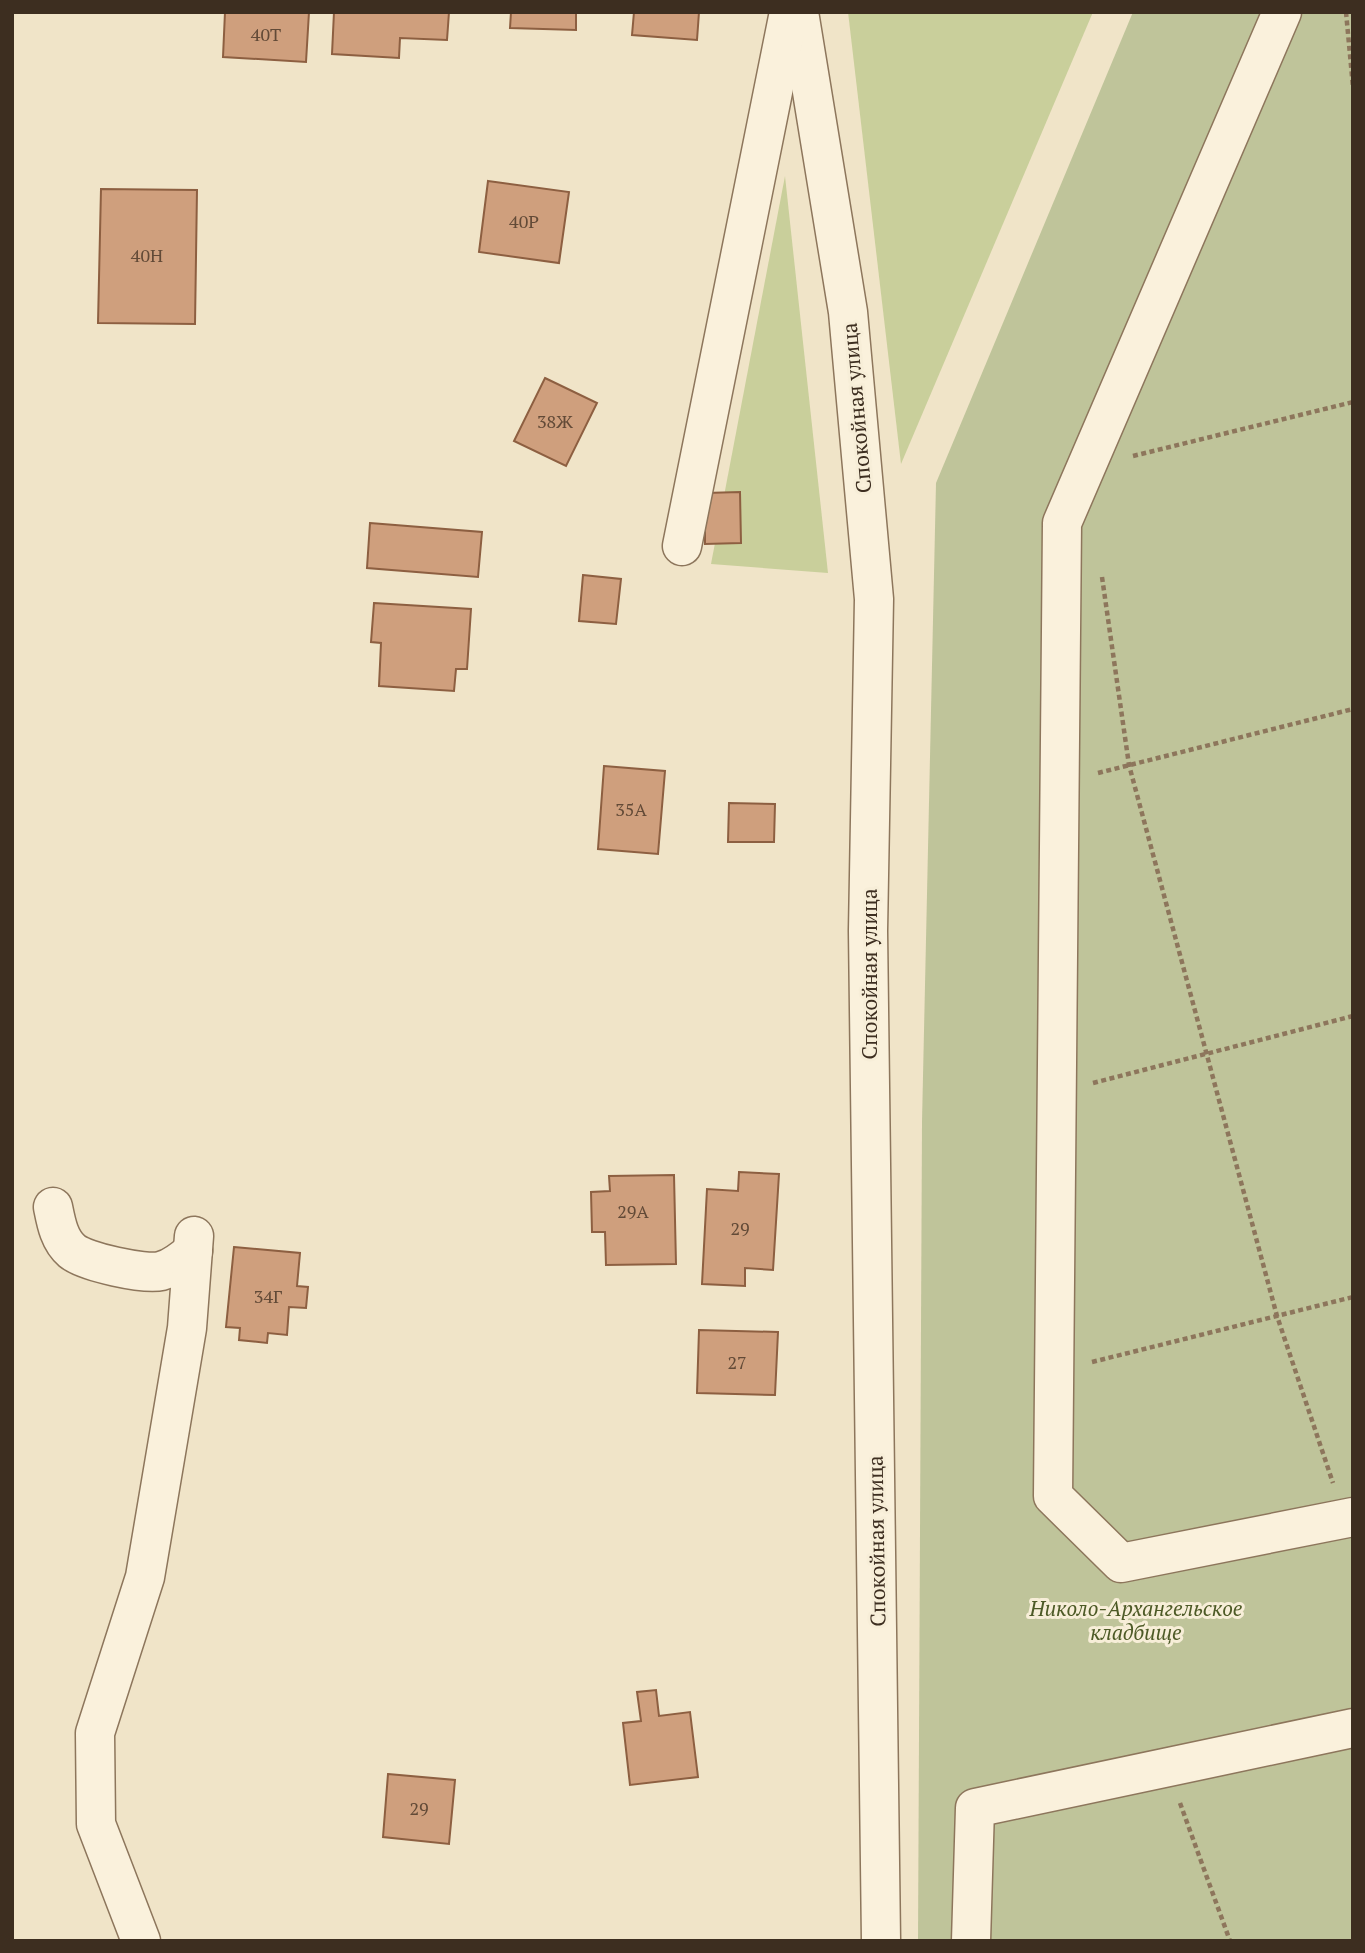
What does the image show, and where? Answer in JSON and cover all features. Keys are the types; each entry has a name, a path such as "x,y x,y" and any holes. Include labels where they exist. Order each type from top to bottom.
{"street":[{"path":"682,546 789,12"},
{"name":"Спокойная улица","path":"799,12 848,312 874,600 868,931 881,1941"},
{"path":"1282,12 1062,523 1053,1496 1121,1563 1349,1518"},
{"path":"52,1207 59,1232 72,1251 96,1262 160,1272 179,1263 193,1243 187,1328 145,1577 94,1732 96,1824 141,1941"},
{"path":"971,1941 975,1808 1353,1728"}],"path":[{"path":"1346,12 1353,86"},
{"path":"1086,468 1353,402"},
{"path":"1101,576 1129,765 1277,1316 1349,1518"},
{"path":"1060,782 1353,709"},
{"path":"1057,1092 1353,1016"},
{"path":"1054,1372 1353,1297"},
{"path":"1167,1767 1230,1941"}],"green space":[{"path":"848,12 1093,12 901,464"},
{"name":"Николо-Архангельское кладбище","path":"1133,12 1353,12 1353,1941 918,1941 922,1122 936,483"},
{"path":"785,176 828,573 711,564"}],"building":[{"path":"225,12 309,12 306,62 223,57"},
{"path":"334,12 449,12 447,40 400,38 399,58 332,54"},
{"path":"511,12 576,12 576,30 510,28"},
{"path":"634,12 699,12 697,40 632,35"},
{"path":"488,181 569,192 559,263 479,252"},
{"path":"101,189 197,190 195,324 98,323"},
{"path":"545,378 597,403 566,466 514,441"},
{"path":"740,492 741,543 705,544 705,493"},
{"path":"370,523 482,532 478,577 367,568"},
{"path":"583,575 621,579 616,624 579,621"},
{"path":"374,603 471,609 467,669 456,669 454,691 379,686 381,643 371,642"},
{"path":"604,766 665,771 658,854 598,849"},
{"path":"729,803 775,804 774,842 728,842"},
{"path":"739,1172 779,1174 773,1270 745,1268 745,1286 702,1284 707,1189 738,1191"},
{"path":"674,1175 676,1264 606,1265 605,1232 592,1232 591,1192 610,1191 609,1176"},
{"path":"234,1247 300,1253 297,1286 308,1287 306,1308 289,1307 287,1335 268,1333 267,1343 239,1340 240,1328 226,1327"},
{"path":"699,1330 778,1332 775,1395 697,1393"},
{"path":"656,1690 659,1716 690,1712 698,1777 630,1785 623,1723 641,1721 637,1692"},
{"path":"388,1774 455,1780 449,1844 383,1837"}]}
